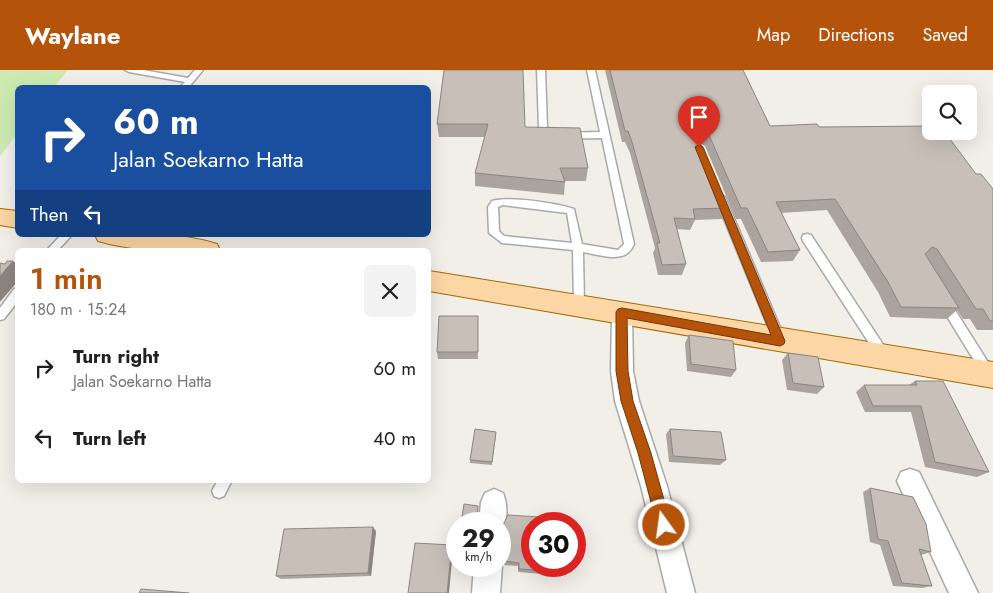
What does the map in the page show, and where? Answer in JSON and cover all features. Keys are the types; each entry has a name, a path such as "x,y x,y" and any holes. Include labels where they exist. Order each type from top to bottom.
{"main road":[{"path":"0,216 15,219"},
{"path":"120,237 195,248"},
{"path":"431,281 622,312 991,377"}],"street":[{"path":"622,312 622,371 627,401 654,486 681,593"},
{"path":"910,481 964,593"},
{"path":"486,593 487,577"}],"lane":[{"path":"129,70 189,80"},
{"path":"185,85 199,70"},
{"path":"541,70 543,127 549,134 556,136 605,135"},
{"path":"579,306 578,248 571,211 503,202 495,203 493,207 494,233 502,239 578,248 620,254 628,249 629,244 591,70"},
{"path":"717,191 780,341"},
{"path":"54,248 65,237"},
{"path":"807,238 885,357"},
{"path":"937,289 991,377"},
{"path":"0,316 15,296"}],"green space":[{"path":"0,70 68,70 56,85 15,85 15,137 0,156"}],"building":[{"path":"444,70 523,70 525,127 580,128 588,168 560,168 565,182 475,173 488,124 437,124"},
{"path":"610,70 743,70 770,126 817,124 819,127 922,126 922,140 951,140 976,174 981,174 993,189 993,321 990,321 983,309 976,309 937,249 932,247 925,254 959,308 901,307 888,282 835,199 776,202 800,250 768,252 747,208 741,208 709,135 703,131 697,136 727,208 693,209 695,219 674,218 686,264 662,265 657,243 660,243 632,142 628,131 625,131"},
{"path":"7,261 13,261 0,276 0,263 5,264"},
{"path":"439,316 478,316 478,352 437,352"},
{"path":"689,335 733,341 736,370 691,364"},
{"path":"788,353 818,357 824,387 793,383"},
{"path":"915,381 943,381 989,472 935,462 921,406 873,406 864,385 917,385"},
{"path":"475,429 496,432 492,462 470,460"},
{"path":"670,429 721,432 726,460 673,456"},
{"path":"870,488 913,497 926,524 931,552 919,549 932,586 902,583 888,541 878,539"},
{"path":"464,504 478,506 478,512 463,512"},
{"path":"511,515 521,516 521,569 519,569 519,563 511,562"},
{"path":"373,527 368,573 276,576 284,529"},
{"path":"415,543 446,545 446,577 449,577 447,593 408,593"},
{"path":"141,589 189,593 139,593"}],"route":[{"path":"664,525 645,453 635,430 627,401 622,371 622,312 780,341 699,147"}]}
